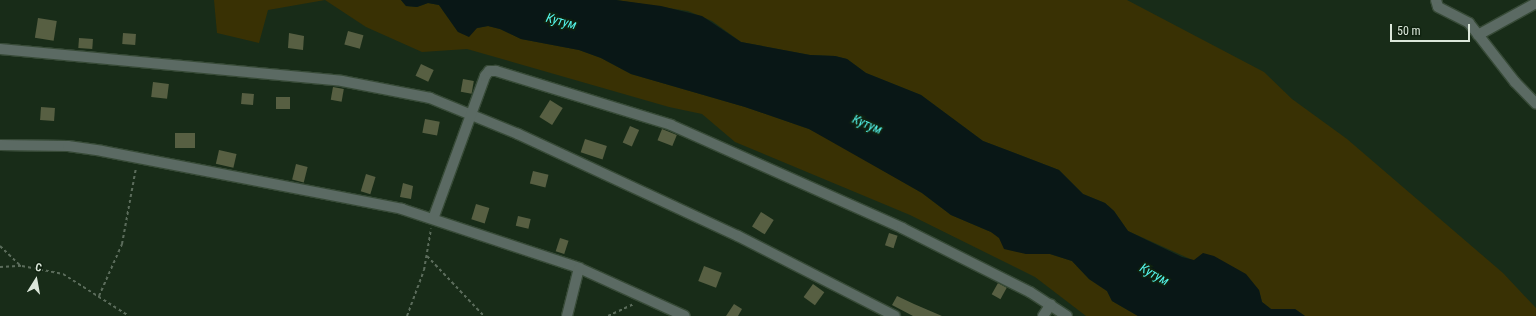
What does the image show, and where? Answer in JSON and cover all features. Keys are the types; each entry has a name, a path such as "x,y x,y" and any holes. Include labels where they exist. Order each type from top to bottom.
{"street":[{"path":"1436,0 1438,6 1469,23 1515,82 1536,104"},
{"path":"1478,35 1536,3"},
{"path":"0,50 342,81 430,98 471,117 518,134 738,236 895,316"},
{"path":"433,220 485,76 489,71 496,71 671,125 902,228 1051,304 1067,316"},
{"path":"0,145 68,146 138,157 402,209 579,268 641,294 685,316"},
{"path":"568,316 579,268"},
{"path":"1043,316 1051,304"}],"path":[{"path":"99,296 122,244 138,157"},
{"path":"406,316 424,270 433,220"},
{"path":"0,246 22,266"},
{"path":"427,256 484,316"},
{"path":"0,267 22,266 63,274 129,316"},
{"path":"608,316 627,308 636,302 641,294"}],"shaded area":[{"path":"214,0 325,0 268,10 259,43 217,33"},
{"path":"325,0 401,0 406,6 417,7 428,3 439,5 458,32 488,26 500,29 521,39 579,50 601,58 631,74 745,107 809,129 922,193 951,215 991,232 1026,254 1050,254 1072,261 1089,279 1107,291 1112,301 1138,316 1086,316 1035,277 910,215 735,142 702,114 669,107 467,49 422,52 366,27"},
{"path":"616,0 1127,0 1264,72 1292,99 1347,139 1503,273 1536,308 1536,316 1305,316 1295,309 1271,309 1262,302 1259,290 1128,231 1114,211 1105,203 1083,194 1059,170 983,141 921,95 866,73 847,59 835,56 810,55 741,42 712,21 688,11"}],"water":[{"name":"Кутум","path":"401,0 616,0 661,6 702,16 741,42 810,55 835,56 847,59 866,73 921,95 983,141 1059,170 1083,194 1105,203 1114,211 1128,231 1182,257 1194,260 1203,253 1214,256 1246,274 1259,290 1262,302 1271,309 1295,309 1305,316 1138,316 1112,301 1107,291 1089,279 1072,261 1050,254 1026,254 1004,249 999,238 991,232 951,215 922,193 809,129 745,107 631,74 601,58 579,50 521,39 500,29 488,26 477,28 469,37 458,32 439,5 428,3 417,7 406,6"}],"building":[{"path":"38,18 57,21 54,41 35,38"},
{"path":"348,31 363,35 360,49 344,45"},
{"path":"123,33 136,34 135,45 122,44"},
{"path":"289,33 304,36 303,50 288,48"},
{"path":"79,38 93,39 92,49 78,48"},
{"path":"421,64 434,70 428,82 416,76"},
{"path":"463,79 474,81 472,94 461,92"},
{"path":"153,82 169,84 167,99 151,97"},
{"path":"333,87 344,89 342,102 331,100"},
{"path":"242,93 254,94 253,105 241,104"},
{"path":"276,97 290,97 290,109 276,109"},
{"path":"550,100 563,108 552,125 539,117"},
{"path":"41,107 55,108 54,121 40,120"},
{"path":"425,119 440,122 437,136 422,133"},
{"path":"630,126 639,130 632,147 623,142"},
{"path":"662,129 677,135 672,146 658,140"},
{"path":"175,133 195,133 195,148 175,148"},
{"path":"585,139 607,146 603,159 581,152"},
{"path":"219,150 237,154 233,168 216,164"},
{"path":"296,164 308,167 304,182 292,180"},
{"path":"533,171 549,175 545,187 530,184"},
{"path":"366,174 376,177 370,194 361,191"},
{"path":"403,183 413,186 411,199 400,197"},
{"path":"476,204 489,208 485,223 471,219"},
{"path":"761,212 774,220 765,234 752,226"},
{"path":"518,216 531,219 528,229 516,226"},
{"path":"889,233 898,236 894,248 885,245"},
{"path":"560,238 569,241 564,254 556,251"},
{"path":"704,266 722,273 716,288 698,281"},
{"path":"998,283 1007,288 1000,299 992,294"},
{"path":"813,284 824,292 815,305 804,297"},
{"path":"897,296 942,316 913,316 892,305"},
{"path":"734,304 742,309 738,316 726,316"}]}
